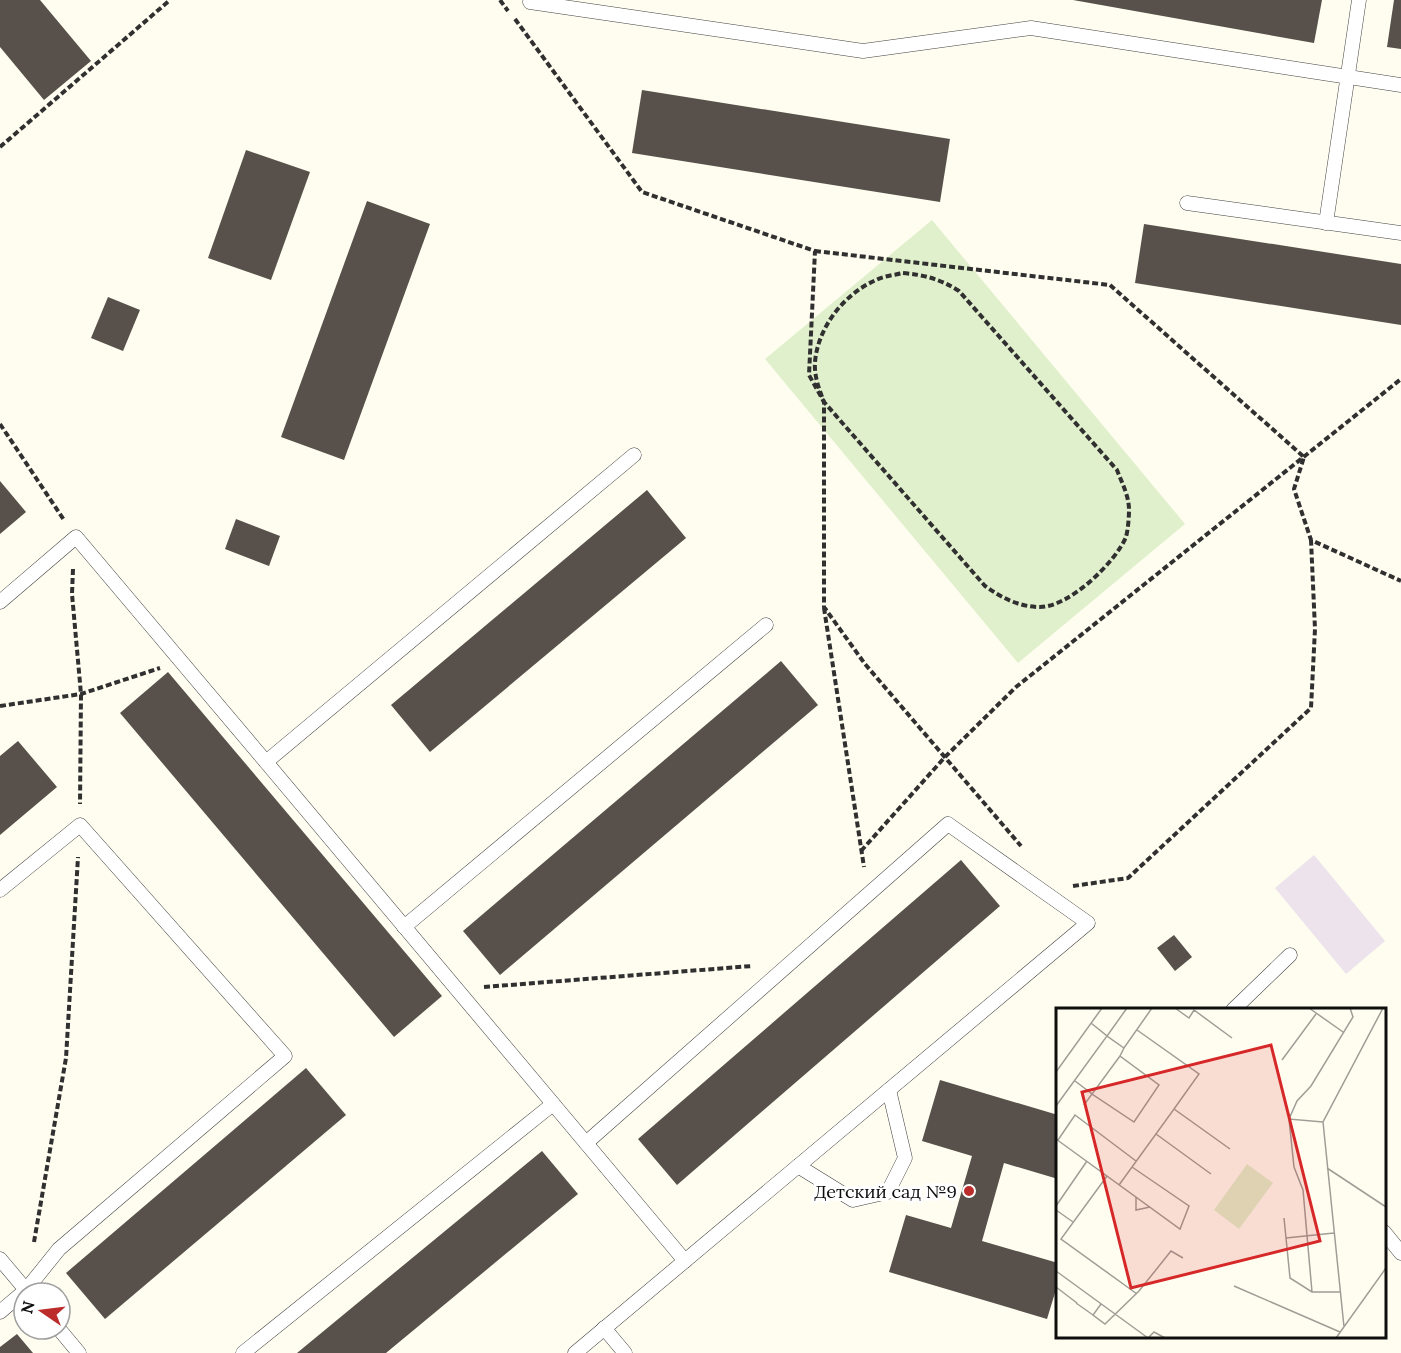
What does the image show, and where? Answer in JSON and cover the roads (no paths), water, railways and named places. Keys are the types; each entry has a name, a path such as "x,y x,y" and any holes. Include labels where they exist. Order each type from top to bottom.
{"lane":[{"path":"1326,223 1359,0"},
{"path":"528,1 863,51 1031,28 1401,85"},
{"path":"1187,203 1401,233"},
{"path":"266,762 634,455"},
{"path":"0,602 76,537 685,1261"},
{"path":"405,927 766,625"},
{"path":"575,1353 1088,923 948,824 586,1143"},
{"path":"0,890 80,825 285,1056 59,1249 35,1281"},
{"path":"1235,1008 1290,955"},
{"path":"798,1166 853,1200 888,1192 905,1158 889,1090"},
{"path":"243,1353 553,1104"},
{"path":"1386,1234 1401,1253"},
{"path":"0,1259 18,1281"},
{"path":"604,1328 625,1353"},
{"path":"69,1341 79,1353"}],"place":[{"name":"Детский сад №9","path":"969,1191"}]}
